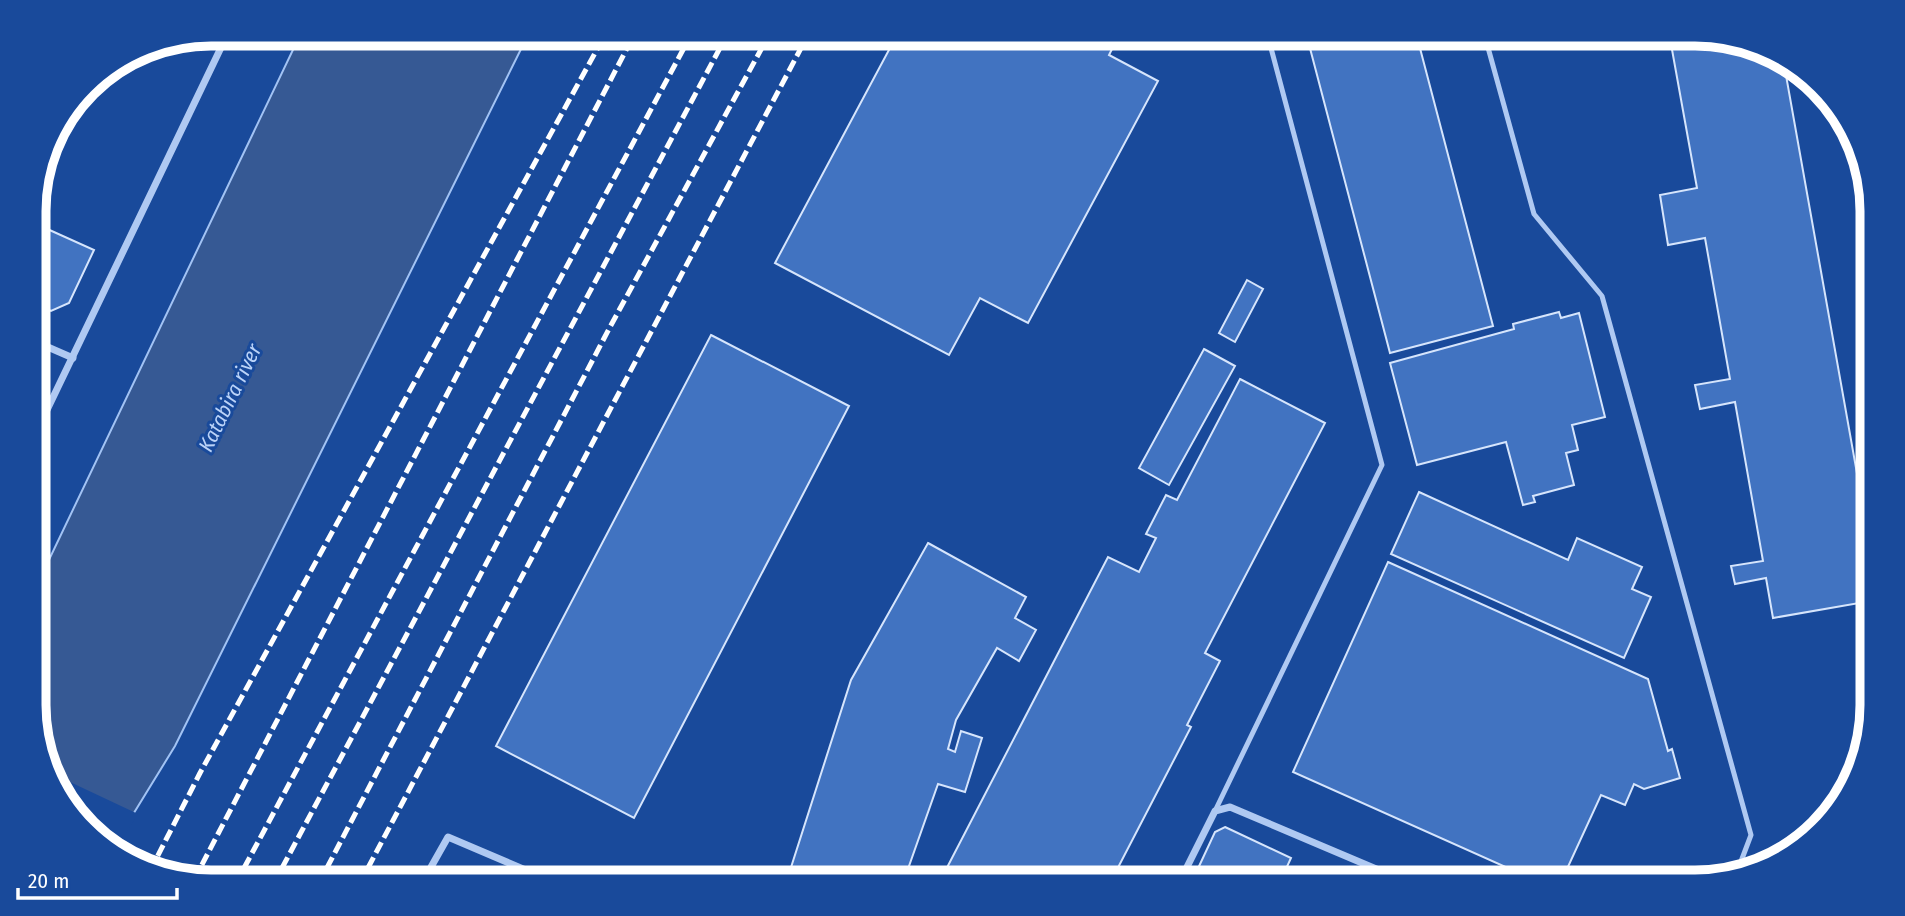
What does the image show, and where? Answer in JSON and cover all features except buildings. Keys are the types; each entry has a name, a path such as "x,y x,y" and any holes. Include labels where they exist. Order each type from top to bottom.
{"street":[{"path":"46,412 222,46"},
{"path":"46,346 73,358"},
{"path":"1186,870 1215,811 1230,807 1377,870"},
{"path":"429,870 448,836 526,870"}],"lane":[{"path":"1215,811 1382,465 1270,46"},
{"path":"1488,46 1534,214 1602,296 1751,835 1740,864"}],"water":[{"name":"Katabira river","path":"295,46 523,46 175,746 117,841 80,806 58,769 51,748 46,706 46,566"}],"pier":[{"path":"63,779 138,814 120,843 94,822"}],"railway":[{"path":"155,861 200,773 599,46"},
{"path":"199,870 628,46"},
{"path":"243,870 685,46"},
{"path":"281,870 721,46"},
{"path":"326,870 610,327 763,46"},
{"path":"367,870 802,46"}]}
